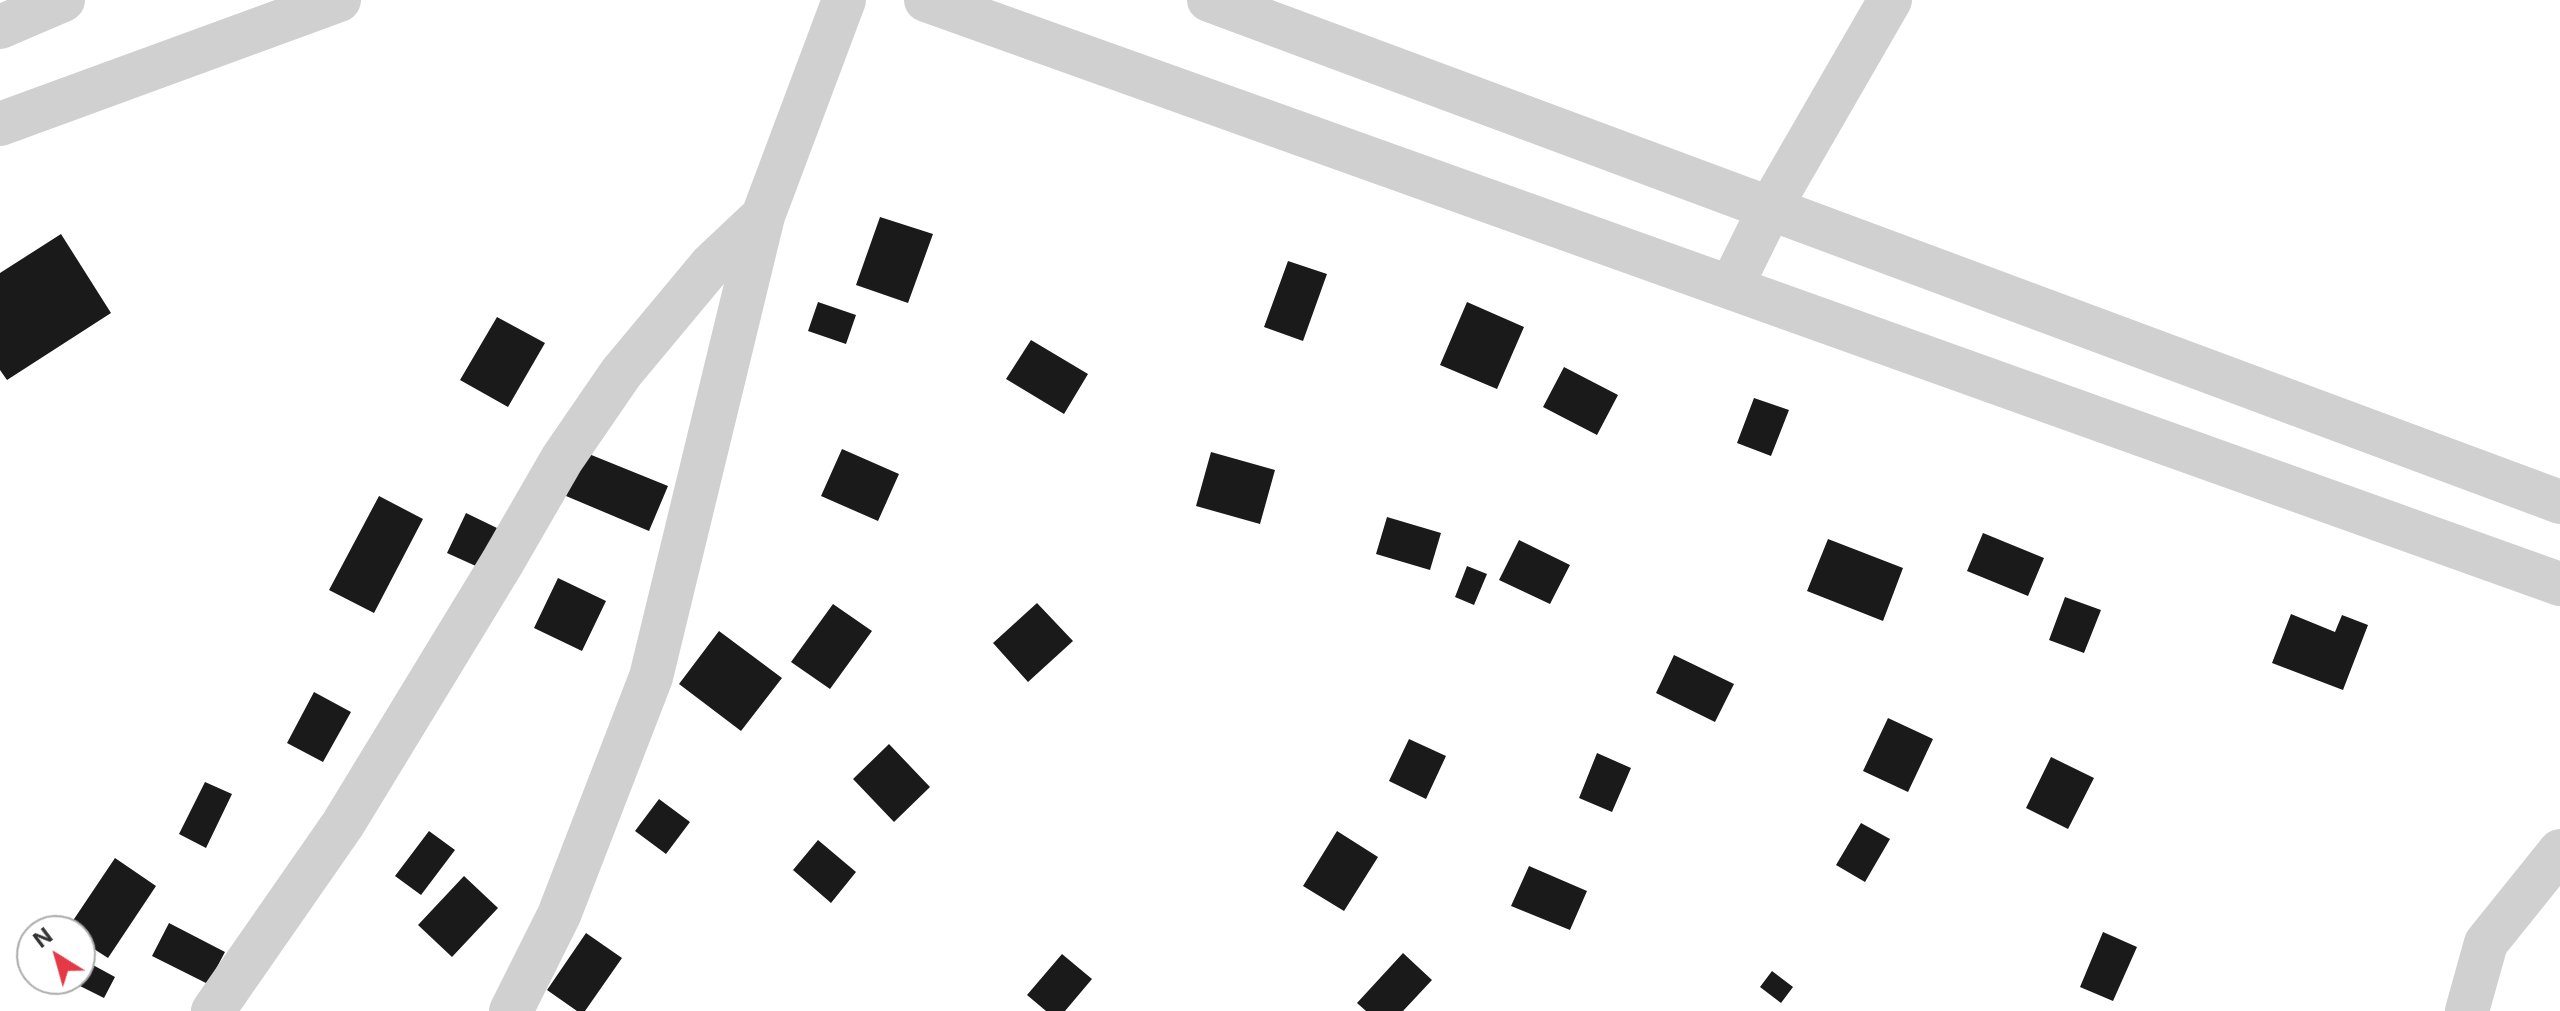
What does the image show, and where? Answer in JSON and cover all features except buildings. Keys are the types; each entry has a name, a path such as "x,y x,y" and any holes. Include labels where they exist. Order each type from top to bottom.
{"street":[{"path":"0,27 63,0"},
{"path":"0,124 339,0"},
{"path":"514,1010 559,915 651,677 763,216 844,0"},
{"path":"926,0 2560,584"},
{"path":"1209,0 2560,502"},
{"path":"1731,287 1770,208 1890,0"},
{"path":"213,1011 343,824 562,459 621,373 701,277 763,216"},
{"path":"2467,1011 2486,943 2560,851"}]}
